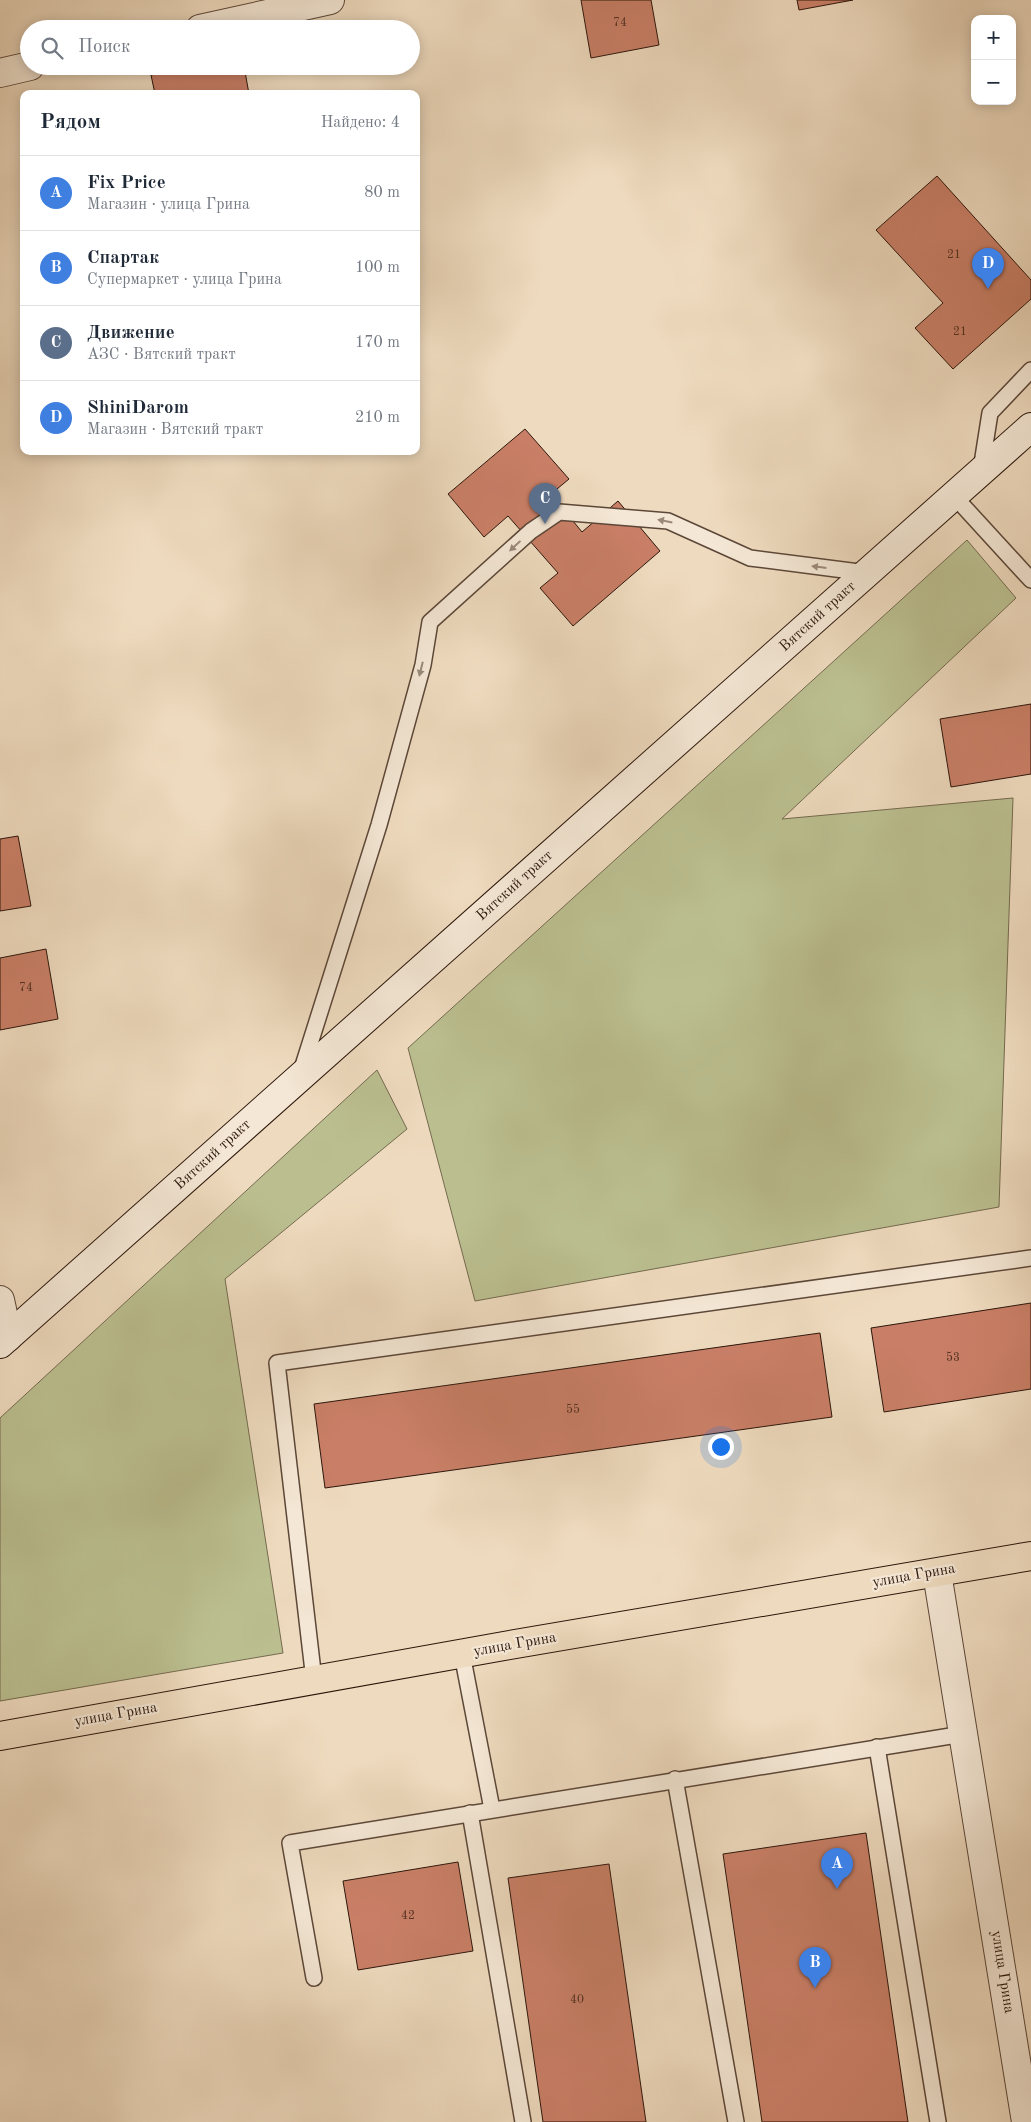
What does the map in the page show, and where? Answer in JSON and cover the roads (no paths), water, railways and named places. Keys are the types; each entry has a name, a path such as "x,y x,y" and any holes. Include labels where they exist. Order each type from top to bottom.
{"highway":[{"name":"улица Грина","path":"0,1736 1031,1556"}],"main road":[{"path":"240,20 330,0"},
{"path":"0,73 20,68"},
{"name":"Вятский тракт","path":"4,1341 1031,427"},
{"path":"0,1300 4,1341"},
{"name":"улица Грина","path":"937,1573 1026,2122"}],"lane":[{"path":"981,472 990,413 1031,370"},
{"path":"954,496 1031,580"},
{"path":"300,1077 378,825 422,665 430,622 531,531 559,512 668,521 750,558 867,573"},
{"path":"314,1680 277,1363 1031,1258"},
{"path":"462,1654 492,1809"},
{"path":"314,1978 290,1843 675,1779 963,1734"},
{"path":"877,1747 938,2122"},
{"path":"675,1779 736,2122"},
{"path":"470,1813 522,2122"}],"place":[{"name":"ShiniDarom","path":"988,289"},
{"name":"Движение","path":"545,524"},
{"name":"Fix Price","path":"837,1889"},
{"name":"Спартак","path":"815,1988"}]}
